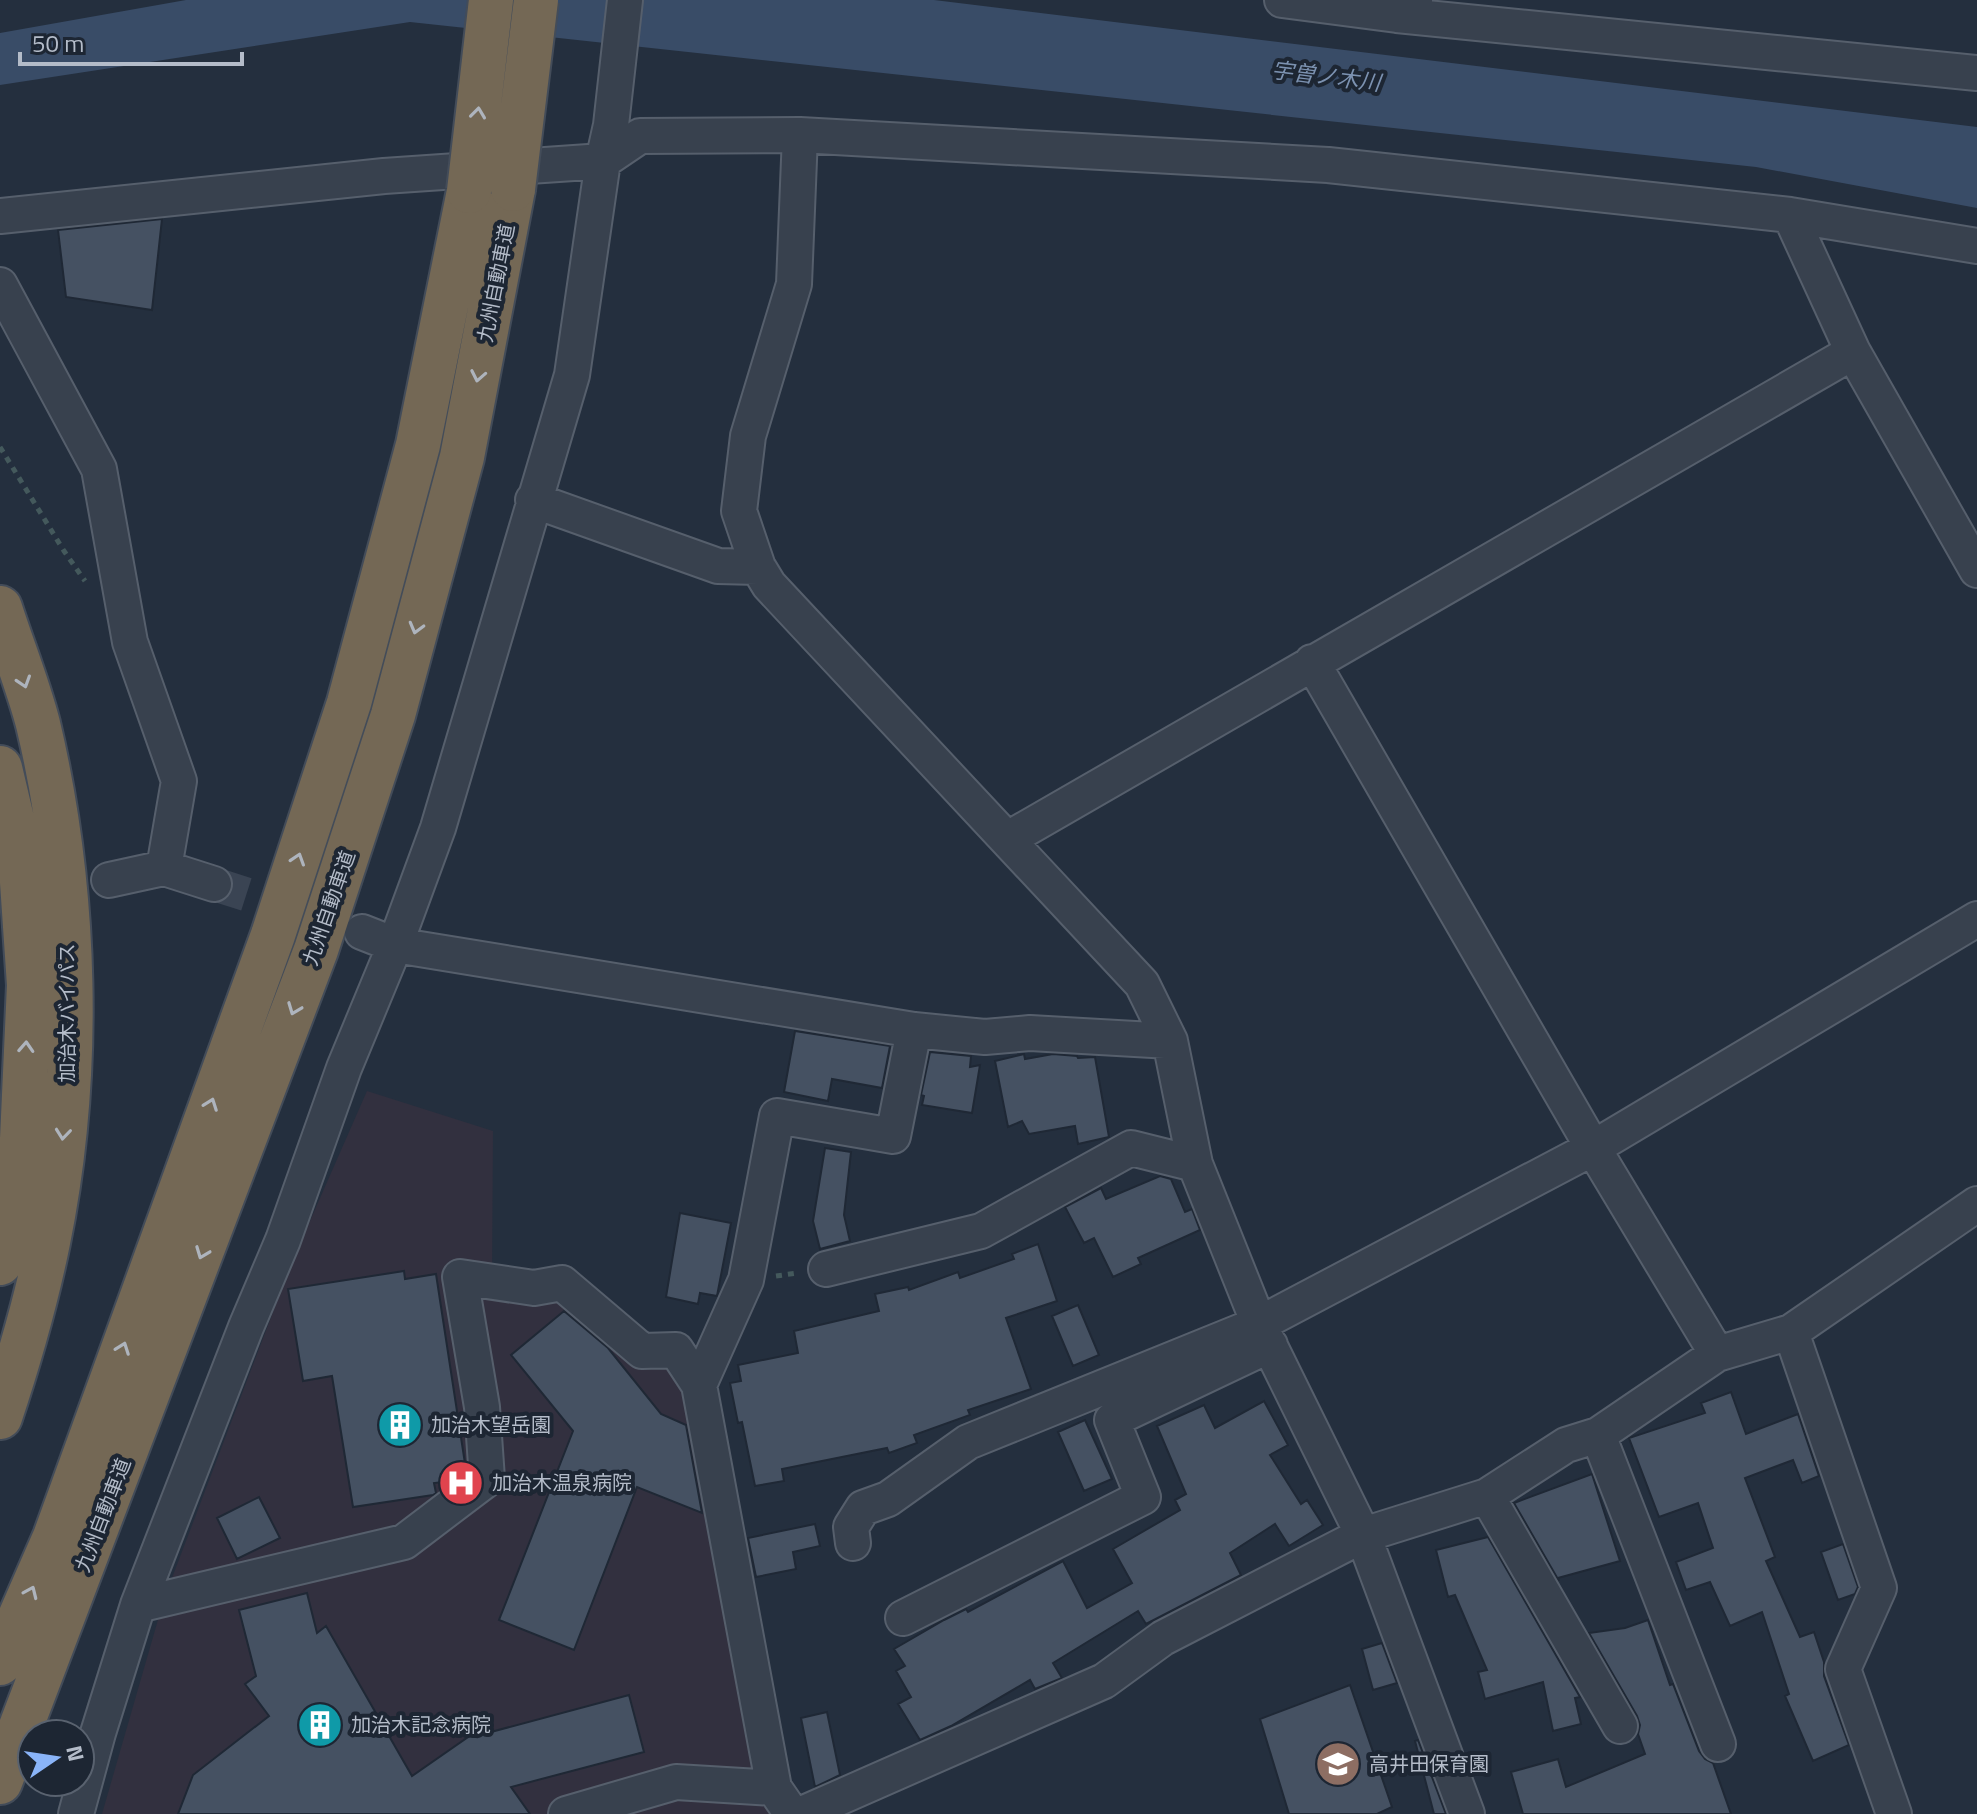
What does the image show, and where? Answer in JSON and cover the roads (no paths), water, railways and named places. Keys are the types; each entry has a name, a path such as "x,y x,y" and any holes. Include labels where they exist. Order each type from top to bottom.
{"highway":[{"name":"九州自動車道","path":"0,1663 55,1537 273,935 349,703 418,445 469,191 491,0"},
{"name":"九州自動車道","path":"24,1718 316,950 393,715 462,457 513,189 536,0"},
{"name":"加治木バイパス","path":"0,608 37,723 60,851 70,960 71,1047 49,1241 20,1355 0,1417"},
{"name":"加治木バイパス","path":"0,768 20,853 29,985 22,1139 0,1263"},
{"name":"九州自動車道","path":"0,1782 16,1738"},
{"path":"0,1799 16,1743"}],"street":[{"path":"76,1814 138,1605 283,1240 344,1068 395,945 438,828 572,375 611,125 625,0"},
{"path":"1282,0 1406,7 1977,73"},
{"path":"800,135 794,284 748,436 739,511 758,567 769,585 1142,984 1170,1041 1195,1164 1264,1334 1363,1535 1467,1814"},
{"path":"0,216 384,176 603,161 640,136 800,135 1328,165 1790,215 1977,246"},
{"path":"1790,215 1853,352 1977,570"},
{"path":"0,285 99,469 130,642 179,781 164,868"},
{"path":"1008,839 1853,352"},
{"path":"533,500 718,566 758,567"},
{"path":"1312,662 1593,1148 1717,1354"},
{"path":"109,880 164,868 214,884"},
{"path":"903,1618 1143,1497 1112,1420 1593,1148 1977,919"},
{"path":"362,932 395,945 914,1030 985,1037 1030,1033 1170,1041"},
{"path":"699,1385 746,1280 777,1116 893,1136 914,1030"},
{"path":"826,1269 981,1231 1131,1148 1195,1164"},
{"path":"802,1814 1104,1681 1163,1638 1363,1535 1487,1496 1566,1445 1598,1435 1717,1354 1791,1332 1977,1204"},
{"path":"138,1605 404,1542 487,1479 482,1407 460,1277 534,1288 562,1283 642,1351 676,1350 699,1385 783,1801 676,1782 566,1814"},
{"path":"1791,1332 1879,1588 1843,1669 1894,1814"},
{"path":"853,1543 851,1527 863,1508 888,1499 968,1442 1264,1334"},
{"path":"1598,1435 1718,1744"},
{"path":"1487,1496 1620,1726"}],"water":[{"name":"宇曽ノ木川","path":"186,0 934,0 1977,127 1977,208 1756,167 410,22 0,85 0,33"}],"tunnel":[{"path":"214,884 305,913"}],"place":[{"name":"加治木望岳園","path":"400,1425"},
{"name":"加治木温泉病院","path":"461,1483"},
{"name":"加治木記念病院","path":"320,1725"},
{"name":"高井田保育園","path":"1338,1764"}]}
